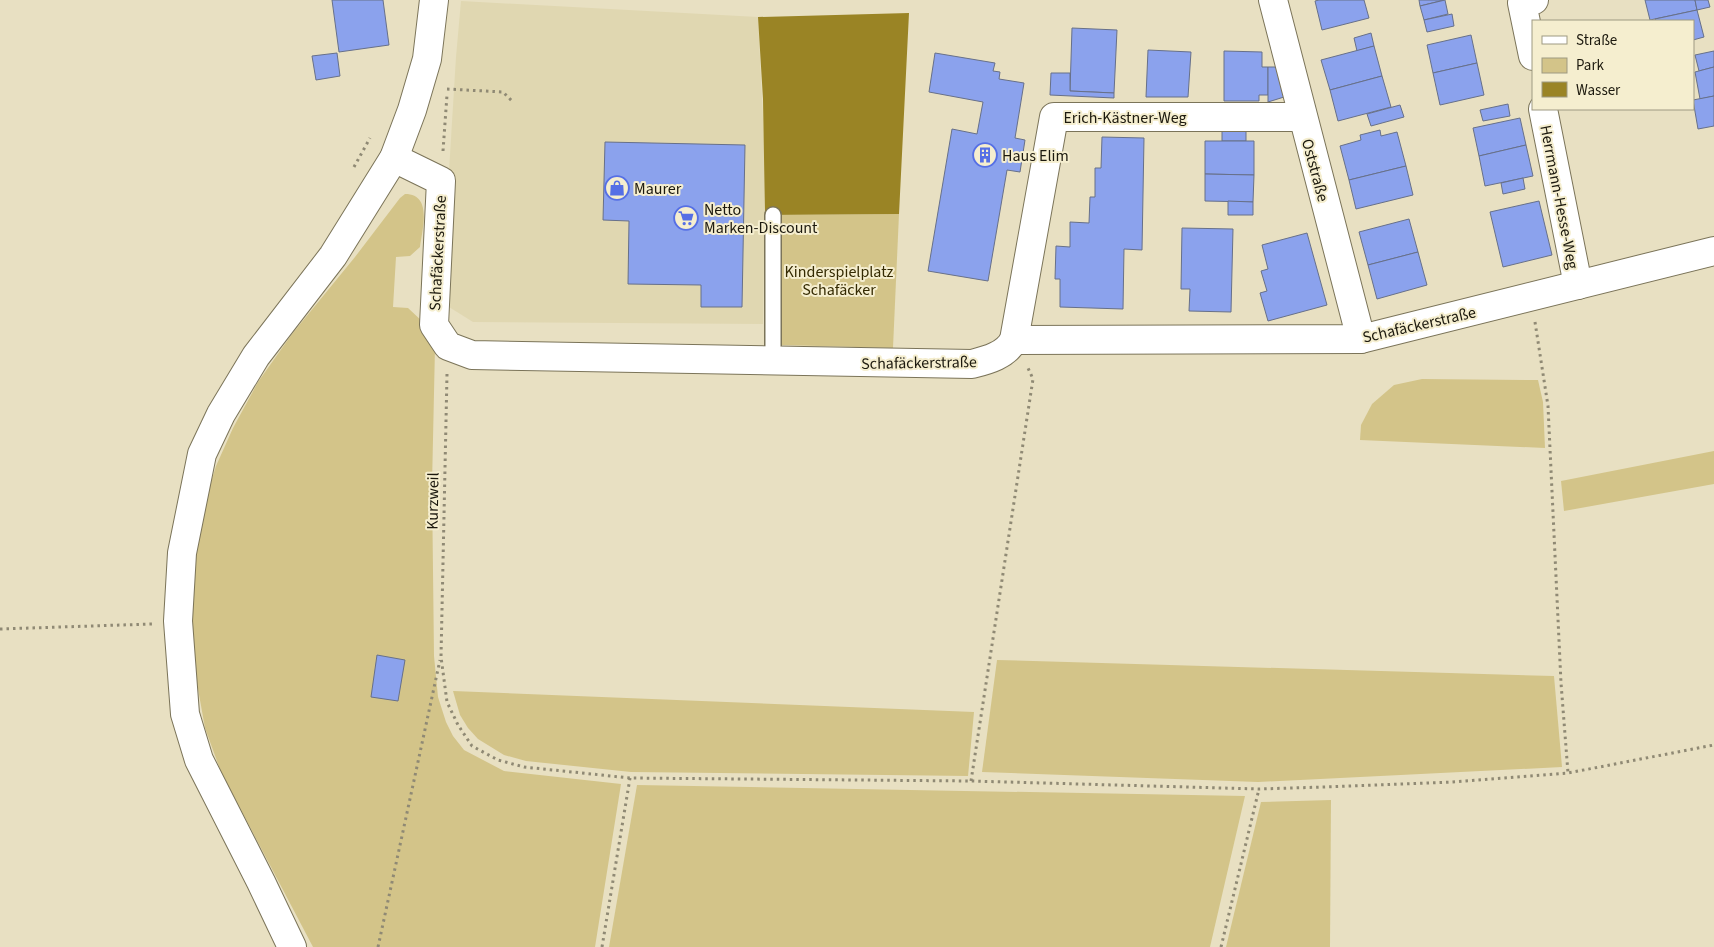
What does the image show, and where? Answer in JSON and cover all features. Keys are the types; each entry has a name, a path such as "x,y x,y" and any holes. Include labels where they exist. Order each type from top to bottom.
{"street":[{"path":"292,947 199,760 184,714 178,621 182,553 202,454 221,414 256,356 333,256 394,158 412,110 427,59 434,0"},
{"name":"Oststraße","path":"1273,0 1302,118 1361,339"},
{"path":"1532,51 1522,3 1534,0"},
{"name":"Herrmann-Hesse-Weg","path":"1543,110 1578,285"},
{"name":"Erich-Kästner-Weg","path":"1014,340 1054,117 1302,118"},
{"name":"Schafäckerstraße","path":"394,158 441,182 434,325 448,346 472,355 972,364 991,359 1010,347 1014,340 1361,339 1714,251"}],"lane":[{"path":"773,215 773,361"}],"path":[{"path":"427,59 447,88 441,182"},
{"path":"447,88 503,92 512,101"},
{"path":"350,173 373,133"},
{"path":"1531,297 1548,406 1559,655 1568,773"},
{"path":"971,781 1033,379 1014,340"},
{"name":"Kurzweil","path":"440,657 448,346"},
{"path":"0,629 154,624 155,633"},
{"path":"440,657 447,702 458,726 472,746 498,760 524,768 630,778 971,781 1259,789 1452,782 1568,773 1714,745"},
{"path":"378,947 440,657"},
{"path":"602,947 630,778"},
{"path":"1221,947 1259,789"}],"shaded area":[{"path":"461,1 758,17 765,159 763,324 473,322 441,302"}],"green space":[{"path":"405,194 414,196 423,206 424,223 420,247 410,256 396,257 393,307 408,308 423,322 435,347 432,485 434,656 438,697 446,722 453,736 464,750 504,771 621,784 595,947 313,947 221,772 205,728 190,644 194,553 203,507 216,466 233,428 258,382 292,334"},
{"name":"Kinderspielplatz Schafäcker","path":"899,214 893,348 782,345 780,215"},
{"path":"1422,379 1538,380 1543,402 1545,448 1360,440 1361,425 1372,404 1394,385"},
{"path":"1714,451 1714,484 1564,511 1561,481"},
{"path":"997,660 1554,676 1562,767 1258,782 982,772"},
{"path":"453,691 974,712 968,776 631,772 526,761 504,755 478,739 460,715"},
{"path":"637,785 1245,796 1210,947 609,947"},
{"path":"1331,800 1330,947 1226,947 1261,802"}],"water":[{"path":"909,13 899,214 765,215 763,99 758,17"}],"building":[{"path":"332,0 383,0 389,45 339,52"},
{"path":"1364,0 1369,18 1322,30 1315,1"},
{"path":"1419,0 1444,0 1420,6"},
{"path":"1445,0 1448,14 1424,20 1420,6"},
{"path":"1645,0 1695,0 1697,10 1650,20"},
{"path":"1695,0 1708,0 1710,7 1697,10"},
{"path":"1697,10 1704,37 1694,40 1694,20 1655,19"},
{"path":"1452,14 1454,26 1427,32 1424,20"},
{"path":"1072,28 1117,30 1114,93 1070,91"},
{"path":"1371,33 1374,46 1357,51 1354,38"},
{"path":"1471,35 1477,63 1433,73 1427,45"},
{"path":"1374,46 1382,76 1330,90 1321,60"},
{"path":"1148,50 1191,52 1188,97 1146,97"},
{"path":"1224,51 1262,52 1262,67 1268,67 1268,95 1259,95 1259,101 1224,101"},
{"path":"1714,51 1714,67 1699,71 1695,55"},
{"path":"337,53 340,76 316,80 312,56"},
{"name":"Haus Elim","path":"935,53 995,63 993,71 1000,72 999,79 1024,83 1015,138 1025,140 1020,172 1007,170 988,281 928,271 952,129 977,134 983,102 929,92"},
{"path":"1477,63 1484,95 1440,105 1433,73"},
{"path":"1268,67 1276,67 1284,97 1268,102"},
{"path":"1714,67 1714,96 1700,99 1695,72"},
{"path":"1051,73 1070,73 1070,91 1114,93 1114,98 1050,95"},
{"path":"1382,76 1391,107 1338,121 1330,90"},
{"path":"1714,96 1714,126 1698,129 1694,100"},
{"path":"1508,104 1510,116 1483,121 1480,110"},
{"path":"1400,105 1404,117 1371,126 1367,114"},
{"path":"1520,118 1526,145 1479,156 1473,128"},
{"path":"1222,129 1246,129 1246,141 1222,141"},
{"path":"1380,130 1381,136 1397,132 1406,166 1349,180 1340,146 1361,140 1360,135"},
{"path":"1102,137 1144,138 1142,250 1124,249 1123,309 1060,307 1060,279 1055,279 1056,246 1070,247 1070,222 1089,223 1090,197 1095,197 1095,168 1101,168"},
{"path":"1205,141 1254,141 1254,175 1205,174"},
{"path":"605,142 745,145 742,307 701,307 701,285 628,284 629,221 603,220"},
{"path":"1526,145 1533,176 1485,186 1479,156"},
{"path":"1406,166 1413,195 1356,209 1349,180"},
{"path":"1205,174 1254,175 1253,202 1205,201"},
{"path":"1523,178 1525,189 1503,194 1501,183"},
{"path":"1228,201 1253,202 1253,215 1228,215"},
{"path":"1539,201 1552,255 1503,267 1490,212"},
{"path":"1409,219 1418,252 1368,265 1359,232"},
{"path":"1182,228 1233,229 1231,312 1189,311 1190,289 1181,289"},
{"path":"1307,233 1327,305 1268,321 1260,293 1267,291 1261,271 1268,269 1262,245"},
{"path":"1418,252 1427,285 1377,299 1368,265"},
{"path":"377,655 405,660 398,701 371,697"}],"place":[{"name":"Haus Elim","path":"985,155"},
{"name":"Maurer","path":"617,188"},
{"name":"Netto Marken-Discount","path":"686,218"}]}
